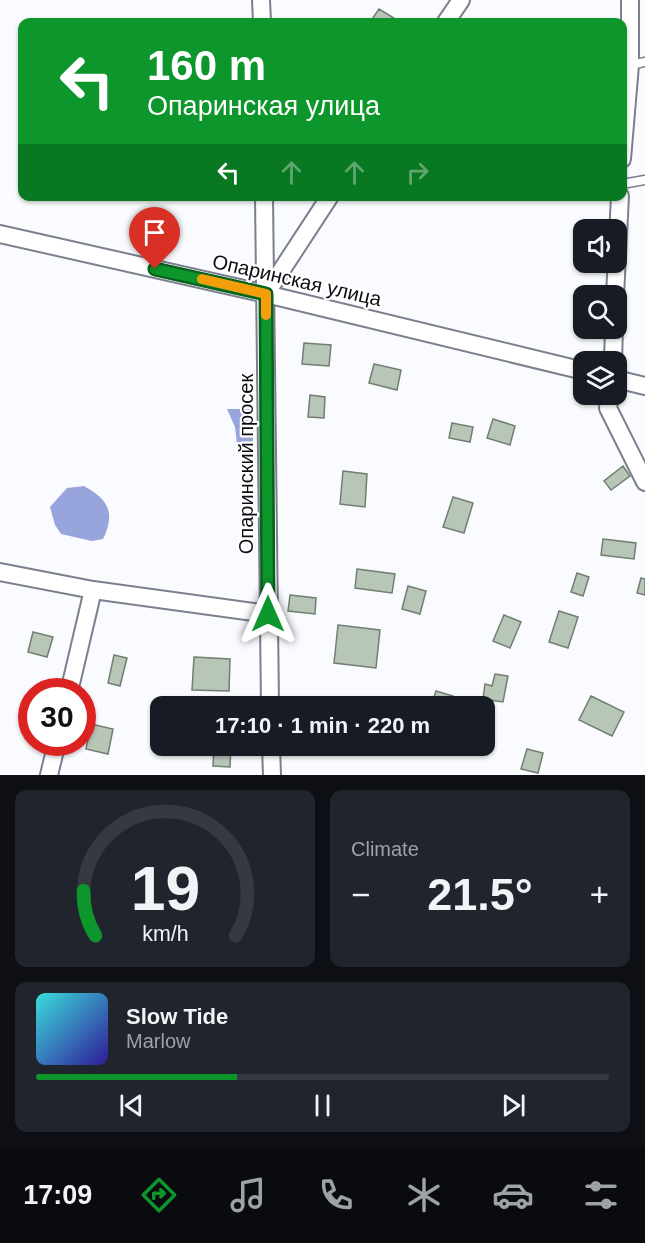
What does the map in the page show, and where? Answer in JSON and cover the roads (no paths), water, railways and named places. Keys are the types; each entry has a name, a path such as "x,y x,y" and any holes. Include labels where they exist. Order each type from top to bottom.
{"street":[{"path":"261,0 262,18"},
{"path":"449,18 461,0"},
{"path":"627,127 637,63 630,0"},
{"name":"Опаринский просек","path":"264,201 270,696"},
{"path":"266,294 327,201"},
{"path":"616,285 620,201"},
{"name":"Опаринская улица","path":"0,234 266,294 573,368"},
{"path":"627,382 645,386"},
{"path":"608,405 645,482"},
{"path":"0,572 93,590 268,614"},
{"path":"72,678 93,590"},
{"path":"49,775 54,756"},
{"path":"271,756 272,775"}],"lane":[{"path":"627,183 645,180"}],"water":[{"path":"227,409 251,409 255,424 251,453 238,453 235,427"},
{"path":"84,486 99,496 107,508 109,522 103,539 92,541 61,534 55,525 50,507 67,488"}]}
